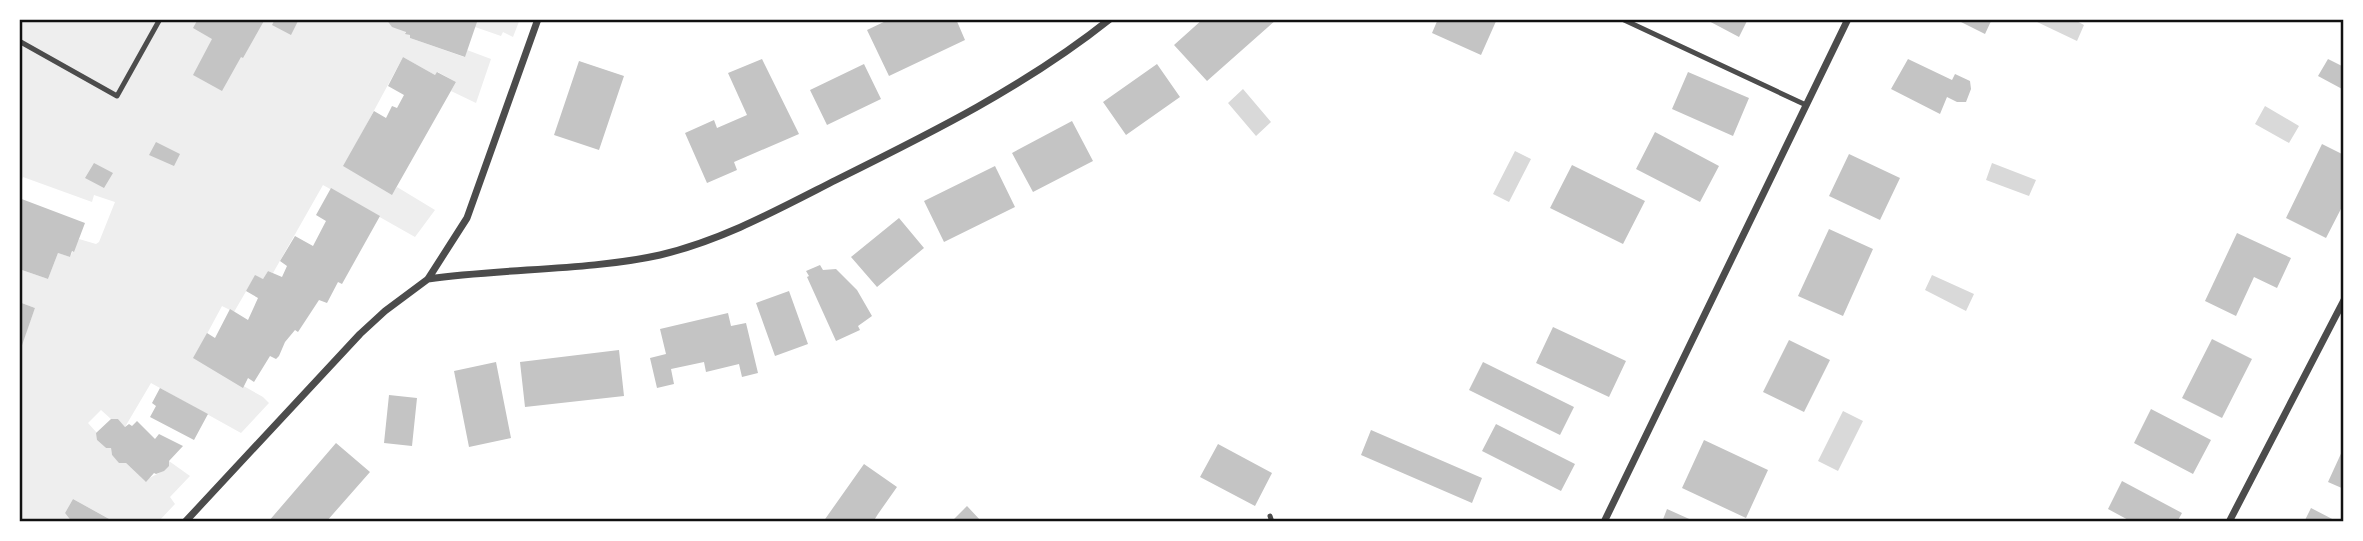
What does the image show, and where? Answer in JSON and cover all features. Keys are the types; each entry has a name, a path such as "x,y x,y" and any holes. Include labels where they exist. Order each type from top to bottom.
{"street":[{"path":"185,522 360,334 385,310 428,279 467,218 538,19"},
{"path":"428,279 635,260 711,240 952,121 1022,81 1110,19"},
{"path":"1604,522 1848,19"},
{"path":"2230,522 2344,300"}],"lane":[{"path":"19,41 117,96 160,19"},
{"path":"1622,19 1806,105"}],"shaded area":[{"path":"19,19 410,19 405,33 410,35 410,38 464,57 467,50 491,59 476,103 451,91 456,82 438,72 435,75 403,57 344,166 392,194 397,187 435,210 415,237 323,185 273,273 268,271 263,279 255,276 234,312 222,306 194,358 269,403 241,433 151,383 125,427 118,419 111,419 101,410 88,423 97,433 97,440 106,448 111,448 112,455 119,462 126,463 145,481 163,470 169,461 190,476 170,497 175,504 158,522 115,522 73,499 65,513 72,522 19,522 19,352 35,308 19,302 19,269 48,279 58,253 70,257 79,239 96,244 99,242 115,202 94,195 92,202 23,177 19,187"},
{"path":"469,19 520,19 513,37 503,32 501,36 475,27"},
{"path":"2073,19 2084,25 2077,41 2035,21"},
{"path":"1243,89 1271,122 1256,136 1228,103"},
{"path":"2265,106 2299,126 2289,143 2255,124"},
{"path":"1515,151 1531,159 1509,202 1493,194"},
{"path":"1992,163 2036,180 2029,196 1986,180"},
{"path":"1932,275 1974,294 1966,311 1925,290"},
{"path":"1843,411 1863,421 1838,471 1818,461"}],"building":[{"path":"198,19 265,19 222,91 193,75 212,39 193,28"},
{"path":"275,19 299,19 291,35 272,25"},
{"path":"386,19 469,19 477,22 465,57 410,38 406,32 392,27"},
{"path":"890,19 956,19 965,40 889,76 867,30"},
{"path":"1203,19 1277,19 1207,81 1174,45"},
{"path":"1438,19 1497,19 1481,55 1432,33"},
{"path":"1705,19 1748,19 1739,37"},
{"path":"1955,19 1992,19 1985,34"},
{"path":"403,57 435,75 437,72 456,82 392,195 343,166 374,111 386,118 392,106 397,108 404,95 388,86"},
{"path":"762,59 799,134 734,162 737,170 707,183 685,133 714,120 717,128 747,115 728,73"},
{"path":"1908,59 1952,80 1955,74 1970,81 1971,89 1966,102 1957,102 1947,97 1940,114 1891,89"},
{"path":"2328,59 2344,67 2344,90 2318,76"},
{"path":"579,61 624,76 599,150 554,135"},
{"path":"864,64 881,99 827,125 810,90"},
{"path":"1157,64 1180,97 1126,135 1103,102"},
{"path":"1688,72 1749,98 1733,136 1672,109"},
{"path":"1072,121 1093,161 1033,192 1012,153"},
{"path":"1655,132 1719,166 1700,202 1636,169"},
{"path":"156,142 180,154 174,166 149,155"},
{"path":"2322,144 2344,155 2344,203 2326,238 2286,218"},
{"path":"1849,154 1900,178 1880,220 1829,196"},
{"path":"94,163 113,173 104,188 85,178"},
{"path":"1572,165 1645,201 1623,244 1550,208"},
{"path":"995,166 1015,207 944,242 924,201"},
{"path":"331,188 380,216 342,284 338,282 327,303 319,300 298,332 295,330 285,342 279,356 276,359 270,356 254,382 248,378 243,388 193,358 207,333 215,338 230,309 248,320 258,298 246,291 255,275 263,279 268,271 282,277 287,266 280,261 295,236 313,246 326,221 316,215"},
{"path":"19,198 85,223 74,252 72,251 70,257 58,253 48,279 19,269"},
{"path":"899,218 924,248 877,287 851,257"},
{"path":"1829,229 1873,249 1843,316 1798,296"},
{"path":"2237,233 2291,258 2277,288 2254,277 2236,316 2205,301"},
{"path":"820,265 823,270 836,269 857,290 872,316 858,326 860,330 836,341 807,277 809,276 806,271"},
{"path":"789,291 808,344 775,356 756,303"},
{"path":"19,302 35,308 20,351 19,351"},
{"path":"728,313 731,326 746,323 758,373 742,377 739,364 706,372 704,362 671,369 674,384 657,388 650,358 666,354 660,329"},
{"path":"1553,327 1626,361 1609,397 1536,363"},
{"path":"2212,339 2252,359 2222,418 2182,398"},
{"path":"1789,340 1830,360 1804,412 1763,392"},
{"path":"619,350 624,396 525,407 520,362"},
{"path":"496,362 511,438 469,447 454,371"},
{"path":"1483,362 1574,407 1560,435 1469,390"},
{"path":"160,388 208,414 194,440 150,417 156,406 152,403"},
{"path":"389,395 417,398 412,446 384,443"},
{"path":"2151,409 2211,440 2193,474 2134,443"},
{"path":"111,419 118,419 125,427 129,424 132,426 137,421 155,439 159,434 183,446 164,471 154,473 146,482 126,463 119,463 112,455 111,448 106,448 97,440 96,433"},
{"path":"1496,424 1575,464 1561,491 1482,451"},
{"path":"1371,430 1482,478 1472,503 1361,455"},
{"path":"1704,440 1768,470 1746,518 1682,488"},
{"path":"336,443 370,472 326,522 268,522"},
{"path":"1218,444 1272,473 1255,506 1200,477"},
{"path":"2344,447 2344,489 2328,482"},
{"path":"864,464 897,487 873,522 823,522"},
{"path":"2122,481 2182,513 2177,522 2132,522 2108,509"},
{"path":"73,499 111,520 72,522 65,513"},
{"path":"967,506 982,522 951,522"},
{"path":"2311,508 2338,522 2304,522"},
{"path":"1667,509 1696,522 1662,522"}]}
